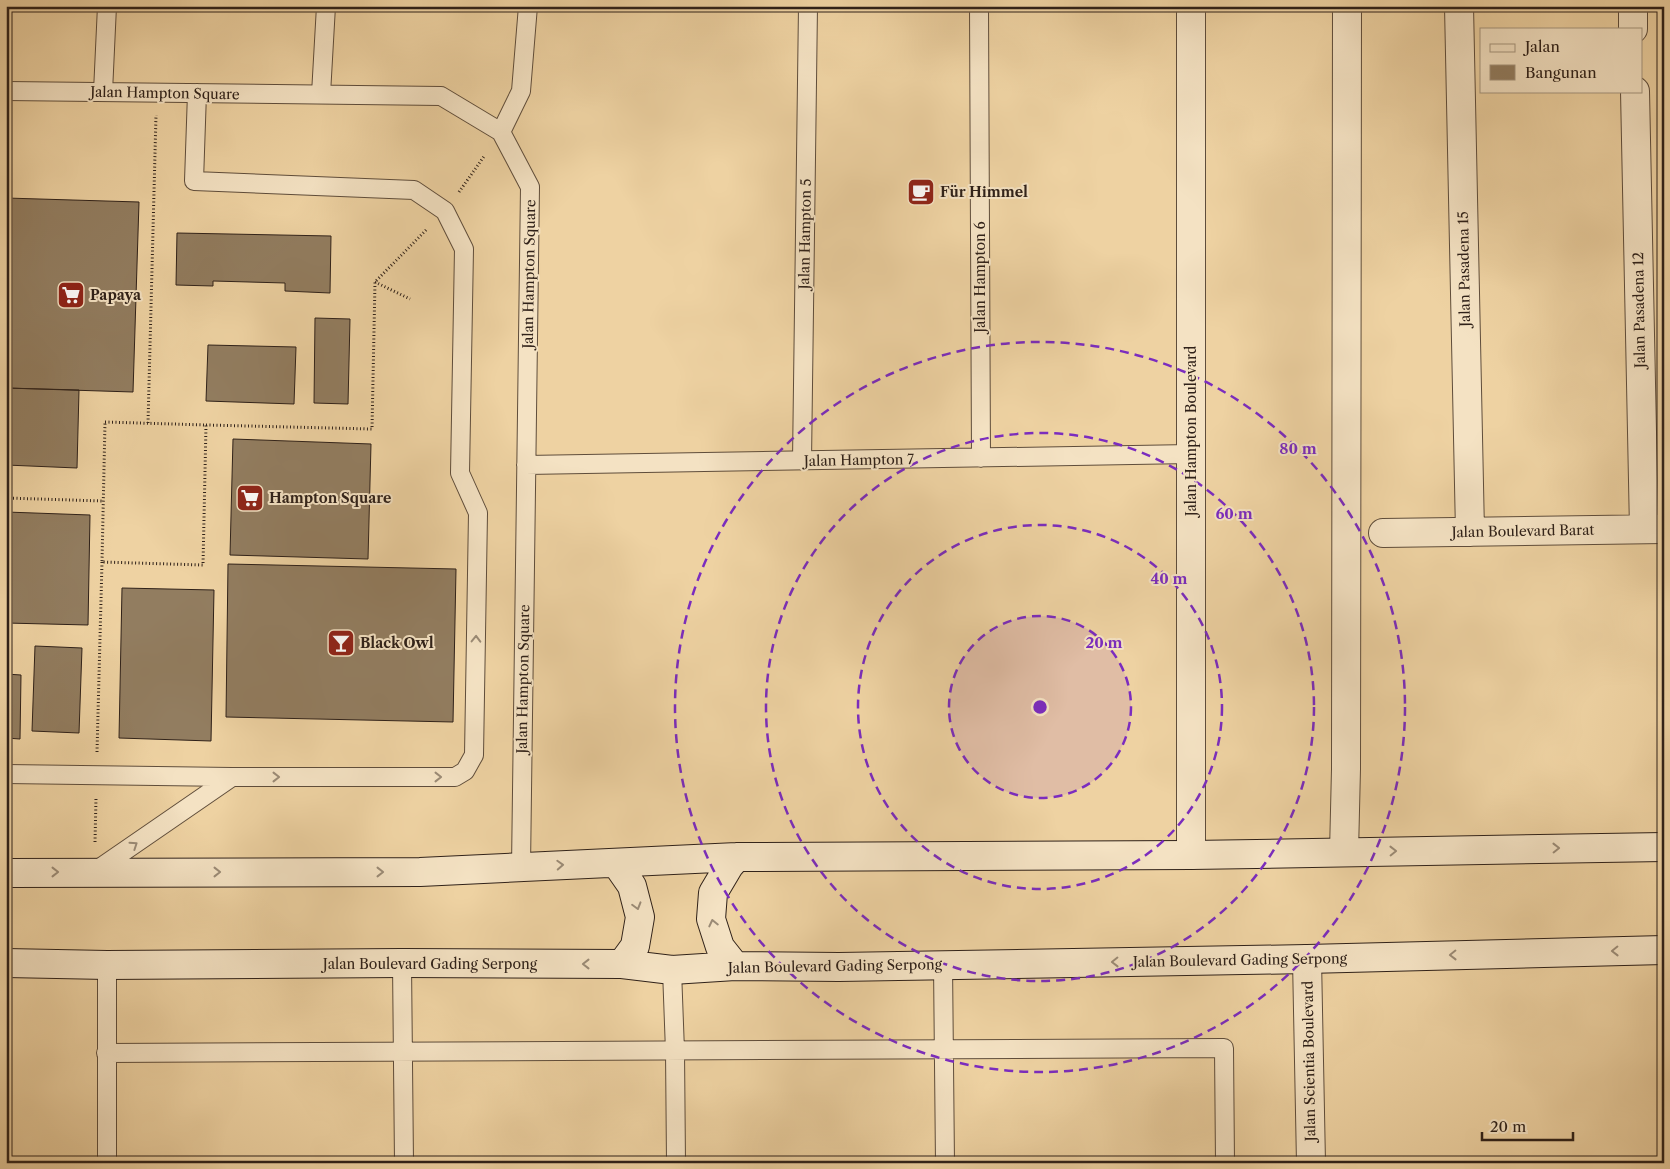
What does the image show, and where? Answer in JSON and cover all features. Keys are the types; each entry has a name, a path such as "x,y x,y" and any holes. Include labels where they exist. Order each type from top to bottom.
{"main road":[{"name":"Jalan Hampton Boulevard","path":"1190,855 1191,6"},
{"path":"1344,852 1346,769 1347,6"},
{"name":"Jalan Pasadena 15","path":"1459,6 1470,532"},
{"path":"1633,6 1633,28"},
{"name":"Jalan Pasadena 12","path":"1635,92 1654,529"},
{"name":"Jalan Boulevard Barat","path":"1383,533 1654,529"},
{"path":"6,872 420,872 737,858 1190,855 1664,847"},
{"path":"735,966 720,947 711,919 712,893 728,866 737,858"},
{"path":"616,862 632,886 640,917 635,946 622,964"},
{"name":"Jalan Boulevard Gading Serpong","path":"6,964 622,964 672,970 735,966 839,967 1307,959 1664,950"},
{"name":"Jalan Scientia Boulevard","path":"1307,959 1311,1163"}],"lane":[{"path":"103,92 107,6"},
{"path":"321,94 326,6"},
{"path":"501,132 521,91 528,6"},
{"name":"Jalan Hampton 5","path":"802,461 808,6"},
{"name":"Jalan Hampton 6","path":"980,6 981,458"},
{"name":"Jalan Hampton Square","path":"6,91 440,96 501,132 530,187 521,867"},
{"path":"6,774 232,778 455,777 465,771 474,755 478,513 460,473 464,249 445,211 414,190 194,181 197,93"},
{"name":"Jalan Hampton 7","path":"526,465 1191,454"},
{"path":"94,872 232,778"},
{"path":"402,963 404,1163"},
{"path":"943,964 945,1163"},
{"path":"107,965 107,1163"},
{"path":"672,970 676,1163"},
{"path":"106,1053 1224,1048 1225,1163"}],"path":[{"path":"148,423 156,92"},
{"path":"94,872 105,422 372,429 376,282 445,211 501,132"},
{"path":"376,282 410,299"},
{"path":"102,562 203,565 206,425"},
{"path":"6,498 103,501"}],"building":[{"name":"Papaya","path":"6,198 139,202 133,392 6,388"},
{"path":"177,233 331,236 330,293 285,291 285,283 213,281 213,286 176,285"},
{"path":"315,318 350,319 348,404 314,403"},
{"path":"208,345 296,347 294,404 206,401"},
{"path":"6,388 79,390 77,468 6,465"},
{"path":"233,439 371,444 368,559 230,555"},
{"path":"6,512 90,515 88,625 6,623"},
{"name":"Black Owl","path":"228,564 456,569 453,722 226,717"},
{"path":"122,588 214,590 211,741 119,738"},
{"path":"35,646 82,648 79,733 32,731"},
{"path":"6,674 21,675 20,739 6,738"}],"place":[{"name":"Für Himmel","path":"921,192"},
{"name":"Papaya","path":"71,295"},
{"name":"Hampton Square","path":"250,498"},
{"name":"Black Owl","path":"341,643"}]}
